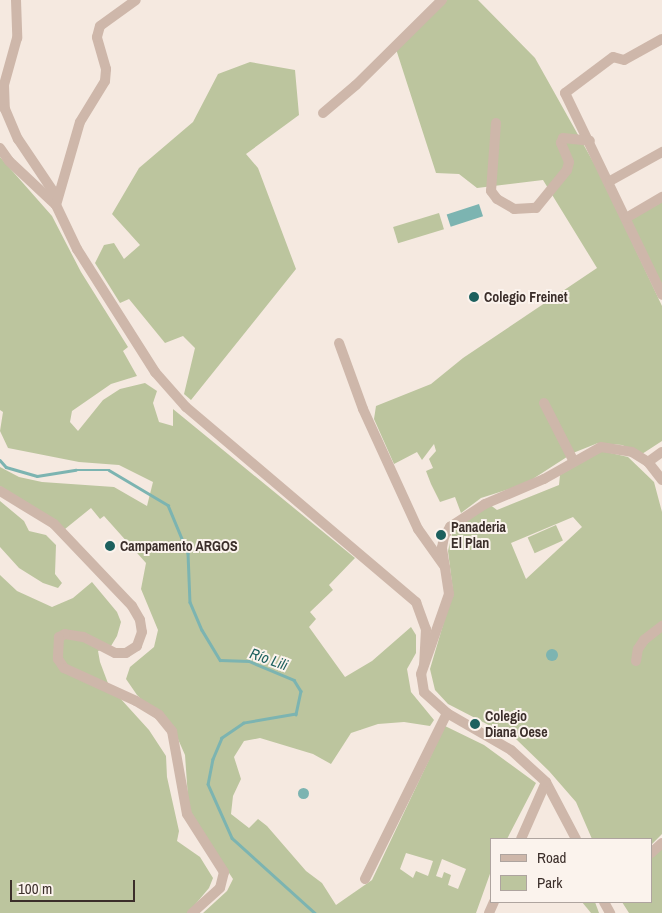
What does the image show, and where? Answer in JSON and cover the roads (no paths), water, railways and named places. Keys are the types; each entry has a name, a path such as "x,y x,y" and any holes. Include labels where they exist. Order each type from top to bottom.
{"street":[{"path":"16,0 17,38 4,85 5,109 18,139 56,201 77,249 155,372 186,407 416,602 426,630 424,664"},
{"path":"56,201 80,122 105,80 106,68 97,37 100,26 136,0"},
{"path":"323,113 356,85 442,0"},
{"path":"662,39 624,60 613,57 564,92 610,181 662,295"},
{"path":"496,123 491,191 497,199 514,209 536,208 567,170 569,162 561,143 563,138 590,141"},
{"path":"0,148 56,201"},
{"path":"610,181 662,152"},
{"path":"626,218 662,197"},
{"path":"340,343 364,408 418,529 447,570"},
{"path":"544,403 573,460"},
{"path":"575,838 546,782 511,750 447,713 424,692 421,674 449,594 447,570 442,548 450,527 485,504 544,479 573,460 601,447 632,452 648,462 662,480"},
{"path":"648,462 662,452"},
{"path":"0,491 54,524 132,606 140,620 142,632 137,646 126,653 115,653 83,637 65,634 59,637 58,659 64,668 159,715 172,731 187,814 224,872 220,888 192,913"},
{"path":"636,661 644,640 662,626"},
{"path":"365,879 447,713"},
{"path":"521,838 546,782"},
{"path":"652,852 662,843"}],"water":[{"path":"479,204 483,216 451,227 447,215"},
{"path":"552,649 558,655 552,661 546,655"},
{"path":"303,787 309,793 303,799 297,793"}],"waterway":[{"name":"Río Lili","path":"0,460 6,467 37,476 76,470 109,470 168,505 188,553 190,602 202,630 220,660 249,661 294,680 301,691 296,714 244,723 222,738 213,759 208,784 232,838 315,913"}],"place":[{"name":"Colegio Freinet","path":"474,297"},
{"name":"Panaderia El Plan","path":"441,535"},
{"name":"Campamento ARGOS","path":"110,546"},
{"name":"Colegio Diana Oese","path":"475,724"}]}
